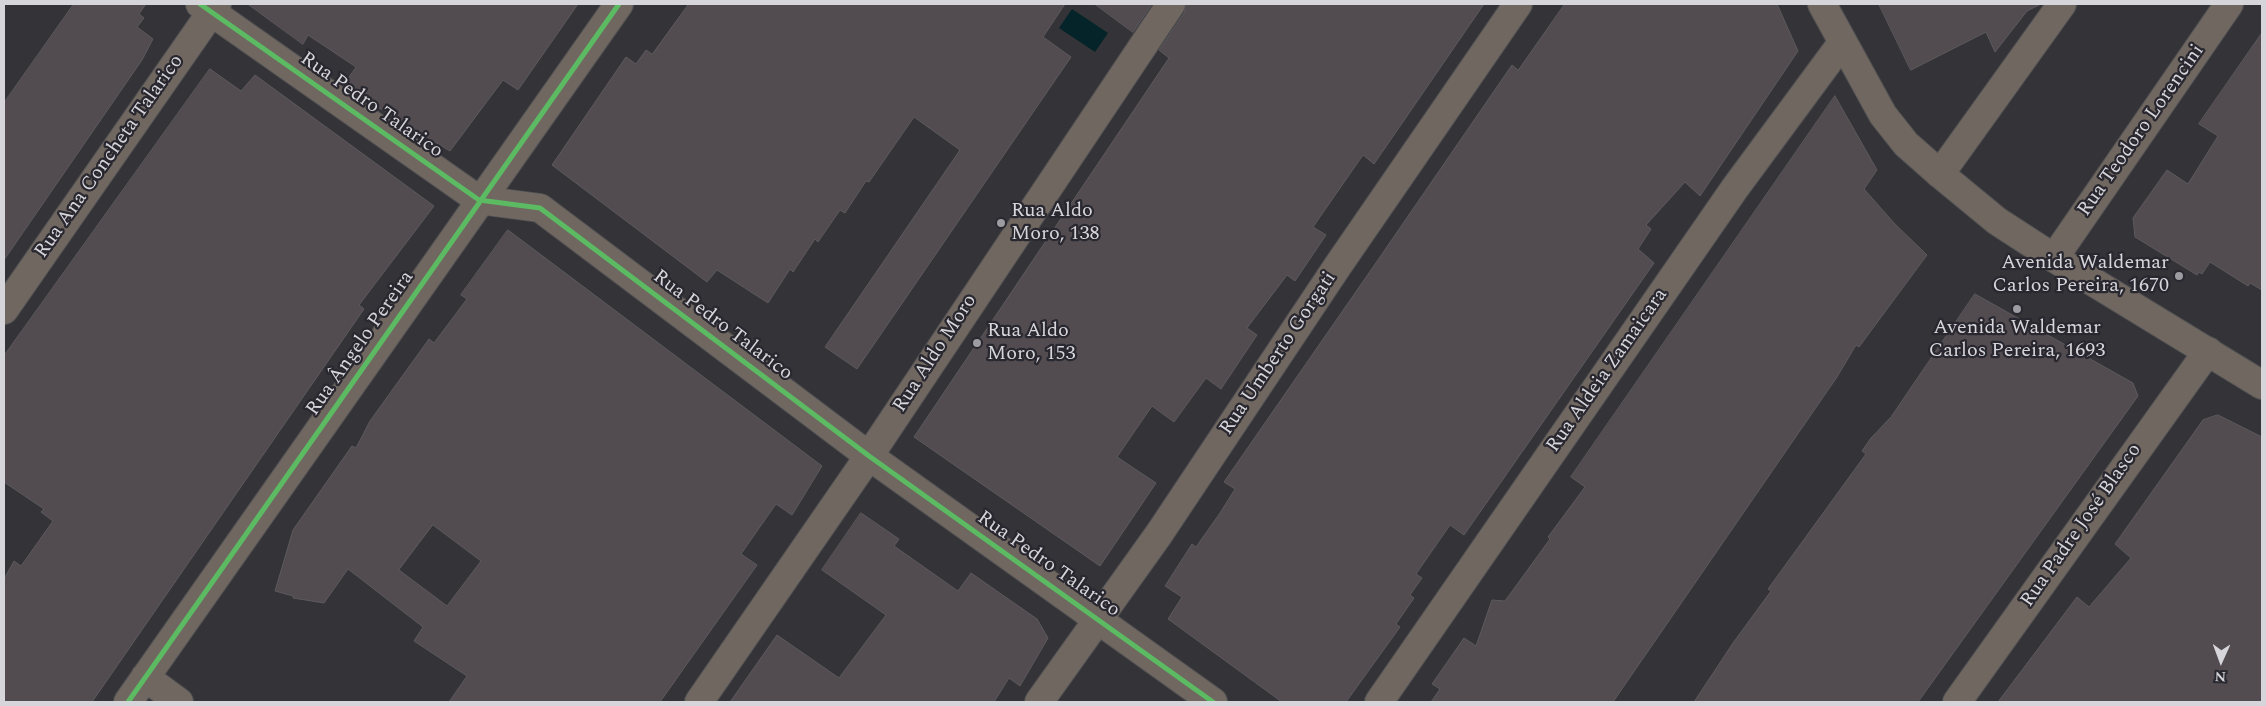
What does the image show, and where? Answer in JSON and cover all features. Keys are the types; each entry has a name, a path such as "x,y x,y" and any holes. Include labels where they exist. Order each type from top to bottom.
{"street":[{"name":"Rua Ângelo Pereira","path":"128,702 479,200 619,4"},
{"name":"Rua Aldo Moro","path":"698,702 869,456 1172,4"},
{"name":"Rua Umberto Gorgati","path":"1039,702 1159,534 1332,275 1518,4"},
{"path":"1822,4 1883,115 1906,144 1940,174 1997,221 2262,385"},
{"path":"1940,174 2062,4"},
{"name":"Rua Teodoro Lorencini","path":"2054,258 2229,4"},
{"name":"Rua Pedro Talarico","path":"209,7 479,200 540,208 869,456 1213,702"},
{"name":"Rua Ana Concheta Talarico","path":"4,310 209,7"},
{"name":"Rua Aldeia Zamaicara","path":"1379,702 1735,188 1842,43"},
{"name":"Rua Padre José Blasco","path":"1957,702 2208,350"},
{"path":"145,677 179,702"}],"water":[{"path":"1072,9 1108,33 1095,52 1059,28"}],"building":[{"path":"74,4 146,4 139,14 144,18 137,27 153,39 142,60 4,260 4,103"},
{"path":"248,4 578,4 518,90 503,80 450,151 343,86 356,67 308,35 303,44"},
{"path":"689,4 1065,4 1043,37 1071,57 857,369 825,347 960,150 914,117 869,182 866,181 845,213 840,210 818,242 815,239 793,272 790,269 768,303 717,270 707,282 552,165 626,57 636,64 646,50 652,54"},
{"path":"1095,4 1152,4 1133,32"},
{"path":"1186,4 1484,4 1374,164 1363,155 1313,227 1326,235 1295,281 1287,275 1247,328 1257,335 1221,389 1206,378 1174,422 1152,406 1117,457 1156,483 1100,566 914,437 1169,58 1159,50 1184,13"},
{"path":"1565,4 1777,4 1798,51 1700,196 1685,182 1646,225 1651,229 1638,249 1654,263 1464,535 1450,525 1416,574 1422,578 1410,595 1414,598 1396,624 1400,627 1346,702 1282,702 1168,619 1182,597 1165,586 1192,544 1196,547 1235,489 1224,482 1512,65 1518,70"},
{"path":"1879,4 2041,4 2027,11 1995,52 1986,32 1911,70"},
{"path":"2262,33 2262,290 2250,283 2248,286 2210,262 2202,274 2199,272 2197,275 2135,237 2133,218 2167,170 2188,184 2218,136 2199,124"},
{"path":"210,69 241,91 255,75 434,206 359,305 364,309 92,702 4,702 4,579 14,561 21,566 53,521 41,512 44,509 4,482 4,356"},
{"path":"1835,96 1877,170 1864,189 1894,223 1927,255 1859,347 1856,345 1837,377 1613,702 1431,702 1440,689 1432,684 1464,638 1476,646 1492,600 1505,601 1550,539 1548,537 1585,487 1571,477"},
{"path":"508,230 822,466 792,515 776,504 741,554 757,565 660,702 449,702 467,676 414,641 423,627 348,569 324,603 293,598 293,596 275,591 293,530 352,446 356,448 370,421 429,339 434,343 467,299 461,295","holes":["433,525 481,561 447,606 399,570"]},
{"path":"1975,294 2133,383 2138,396 1918,702 1694,702 1733,643 1771,591 1768,589 1866,454 1862,451 1871,438 1891,417"},
{"path":"2218,415 2262,437 2262,702 1998,702 2077,597 2089,607 2131,558 2115,544 2203,420"},
{"path":"861,513 899,539 894,546 958,591 971,573 1037,619 1048,638 1020,686 1009,678 994,702 730,702 777,635 839,678 886,615 822,570"}],"cycle path":[{"path":"200,4 479,200 540,208 869,456 1213,702"},
{"path":"128,702 619,4"}],"place":[{"name":"Rua Aldo Moro, 138","path":"1001,223"},
{"name":"Avenida Waldemar Carlos Pereira, 1670","path":"2179,276"},
{"name":"Avenida Waldemar Carlos Pereira, 1693","path":"2017,309"},
{"name":"Rua Aldo Moro, 153","path":"977,343"}]}
